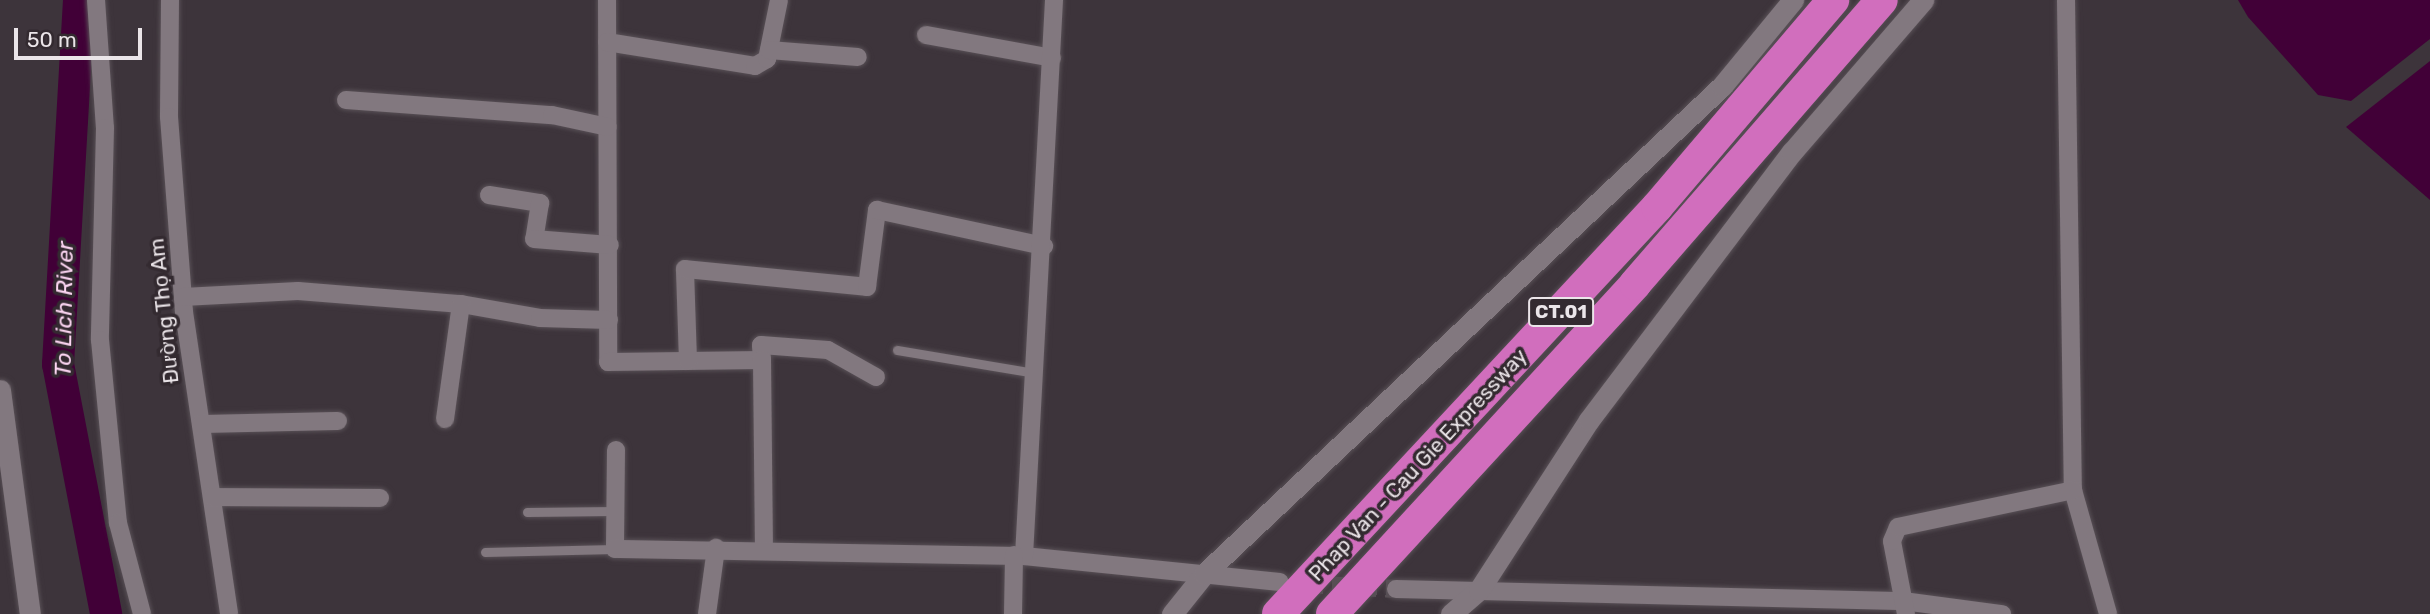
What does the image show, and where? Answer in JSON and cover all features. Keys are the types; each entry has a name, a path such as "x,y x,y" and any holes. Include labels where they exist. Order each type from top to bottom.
{"highway":[{"name":"Phap Van - Cau Gie Expressway","path":"1278,614 1648,217 1833,0"},
{"name":"Phap Van - Cau Gie Expressway","path":"1332,614 1643,275 1882,0"}],"street":[{"path":"96,0 105,128 100,340 118,523 142,614"},
{"name":"Đường Thọ Am","path":"170,0 169,117 183,297 229,614"},
{"path":"607,0 610,245 608,362 762,360"},
{"path":"607,42 755,66 765,62 779,0"},
{"path":"1013,614 1036,374 1054,0"},
{"path":"1172,614 1204,574 1722,86 1793,0"},
{"path":"1451,614 1479,590 1589,420 1792,152 1923,0"},
{"path":"2066,0 2073,490 2108,614"},
{"path":"926,35 1052,58"},
{"path":"769,50 858,57"},
{"path":"346,100 552,115 608,127"},
{"path":"489,195 540,203 534,239 610,245"},
{"path":"688,361 685,269 867,287 877,210 1044,246"},
{"path":"183,297 298,291 461,304 540,318 609,320"},
{"path":"445,419 461,304"},
{"path":"764,549 761,345 828,350 876,377"},
{"path":"0,390 30,614"},
{"path":"201,424 338,421"},
{"path":"616,450 615,549 716,548 1019,556 1280,582"},
{"path":"1905,608 1892,541 1898,527 2073,490"},
{"path":"212,496 380,498"},
{"path":"707,614 716,548"},
{"path":"1396,589 1479,590 2002,614"}],"lane":[{"path":"897,350 1036,374"},
{"path":"527,512 615,511"},
{"path":"485,552 615,549"}],"shaded area":[{"path":"2238,0 2430,0 2430,39 2351,101 2318,95 2248,17"},
{"path":"2430,61 2430,200 2346,127"}],"waterway":[{"name":"To Lich River","path":"79,0 58,364 106,614"}],"tunnel":[{"path":"1305,584 1396,589"}]}
